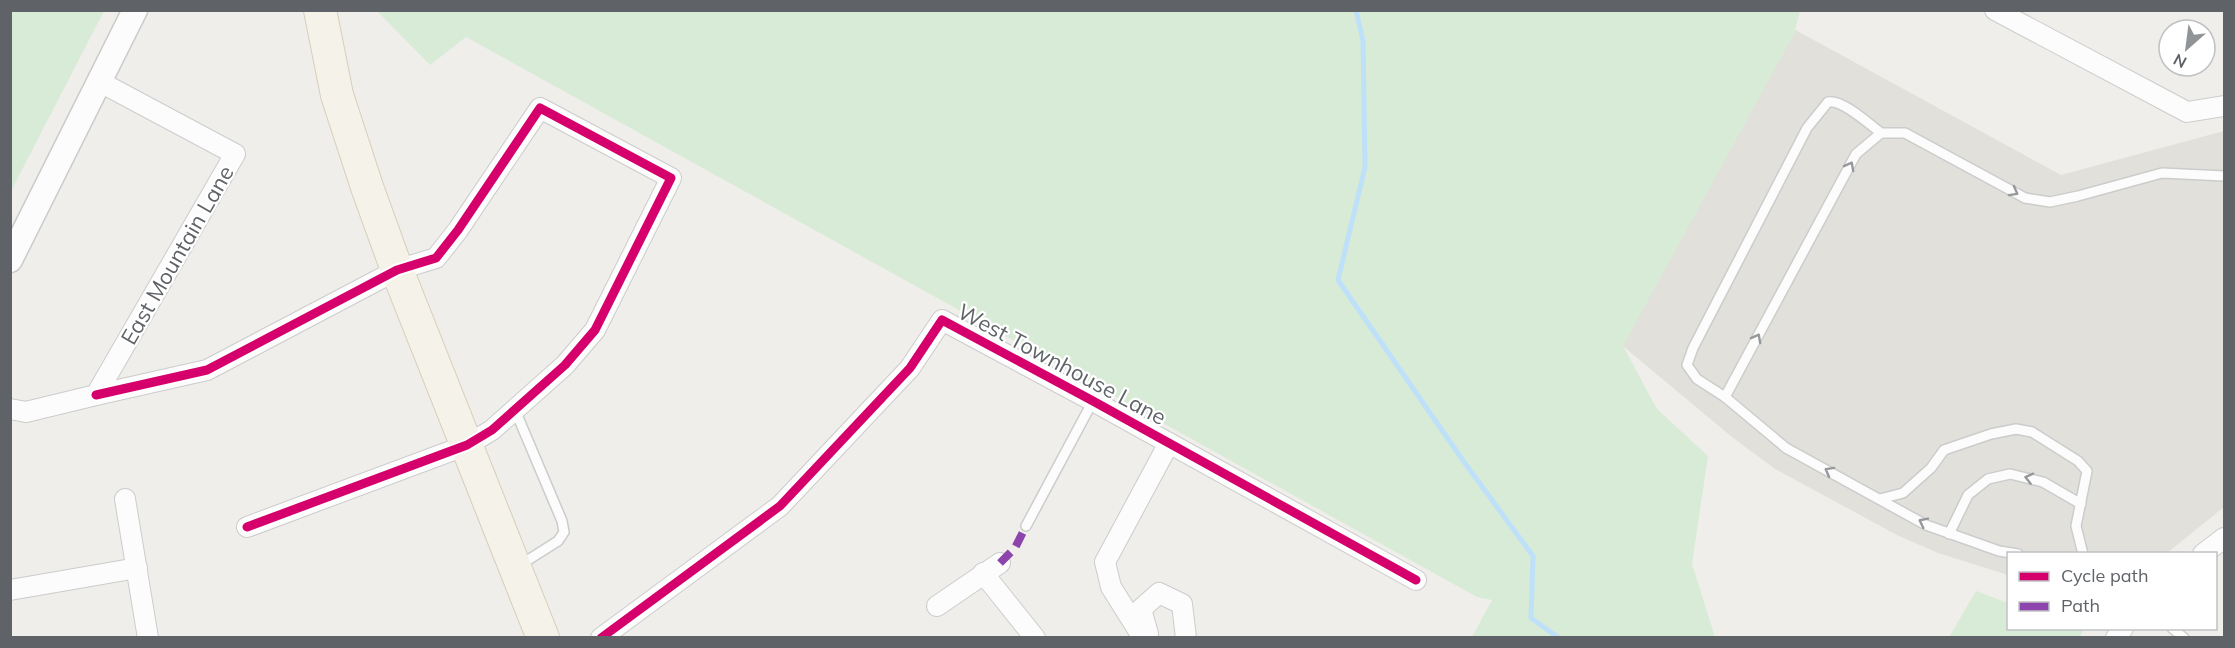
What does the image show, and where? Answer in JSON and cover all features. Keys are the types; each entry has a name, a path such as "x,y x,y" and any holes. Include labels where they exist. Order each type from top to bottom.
{"main road":[{"path":"320,10 337,95 397,270 543,638"}],"street":[{"path":"10,260 135,10"},
{"path":"1995,10 2187,112 2224,106"},
{"name":"East Mountain Lane","path":"96,396 236,154 100,82"},
{"path":"10,409 26,412 207,370 397,270 436,258 458,230 540,108 671,178 595,330 566,365 492,430 467,445 248,527"},
{"name":"West Townhouse Lane","path":"602,638 780,506 910,368 942,320 1416,580"},
{"path":"1143,638 1111,587 1106,562 1169,443"},
{"path":"125,499 148,638"},
{"path":"2206,552 2224,538"},
{"path":"10,590 137,568"},
{"path":"937,606 992,568 1035,638"},
{"path":"1149,638 1141,609 1159,593 1182,604 1186,638"}],"lane":[{"path":"2007,552 1926,525 1786,448 1725,397 1697,379 1687,365 1693,348 1807,128 1828,102 1833,101 1844,106 1881,133 1905,133 2025,198 2050,202 2162,173 2224,176"},
{"path":"1725,397 1856,154 1881,133"},
{"path":"1026,526 1093,401"},
{"path":"515,410 562,520 564,532 558,541 516,568"},
{"path":"1880,499 1904,493 1931,468 1944,450 1991,434 2016,429 2032,432 2078,461 2087,471 2076,526 2082,552"},
{"path":"1949,534 1968,495 1988,479 2010,474 2043,482 2081,504"}],"shaded area":[{"path":"1790,27 2061,175 2224,131 2224,507 2168,552 2007,552 2007,575 1938,553 1897,535 1775,469 1732,437 1618,342"}],"green space":[{"path":"379,10 1800,11 1794,34 1623,346 1657,409 1708,456 1692,564 1715,637 1472,637 1492,600 1477,597 466,37 430,65 379,13"},
{"path":"10,11 104,11 11,191 10,191"},
{"path":"1976,591 2007,603 2007,630 2084,630 2080,637 1949,637"}],"waterway":[{"path":"1356,10 1363,41 1365,167 1338,280 1464,462 1533,556 1531,618 1559,638"}],"marked path":[{"path":"1000,563 1015,548 1026,526"}],"cycle path":[{"path":"96,395 207,370 397,270 436,258 458,230 540,108 671,178 595,330 565,365 492,430 467,445 247,527"},
{"path":"601,638 780,506 910,368 942,320 1416,580"}]}
